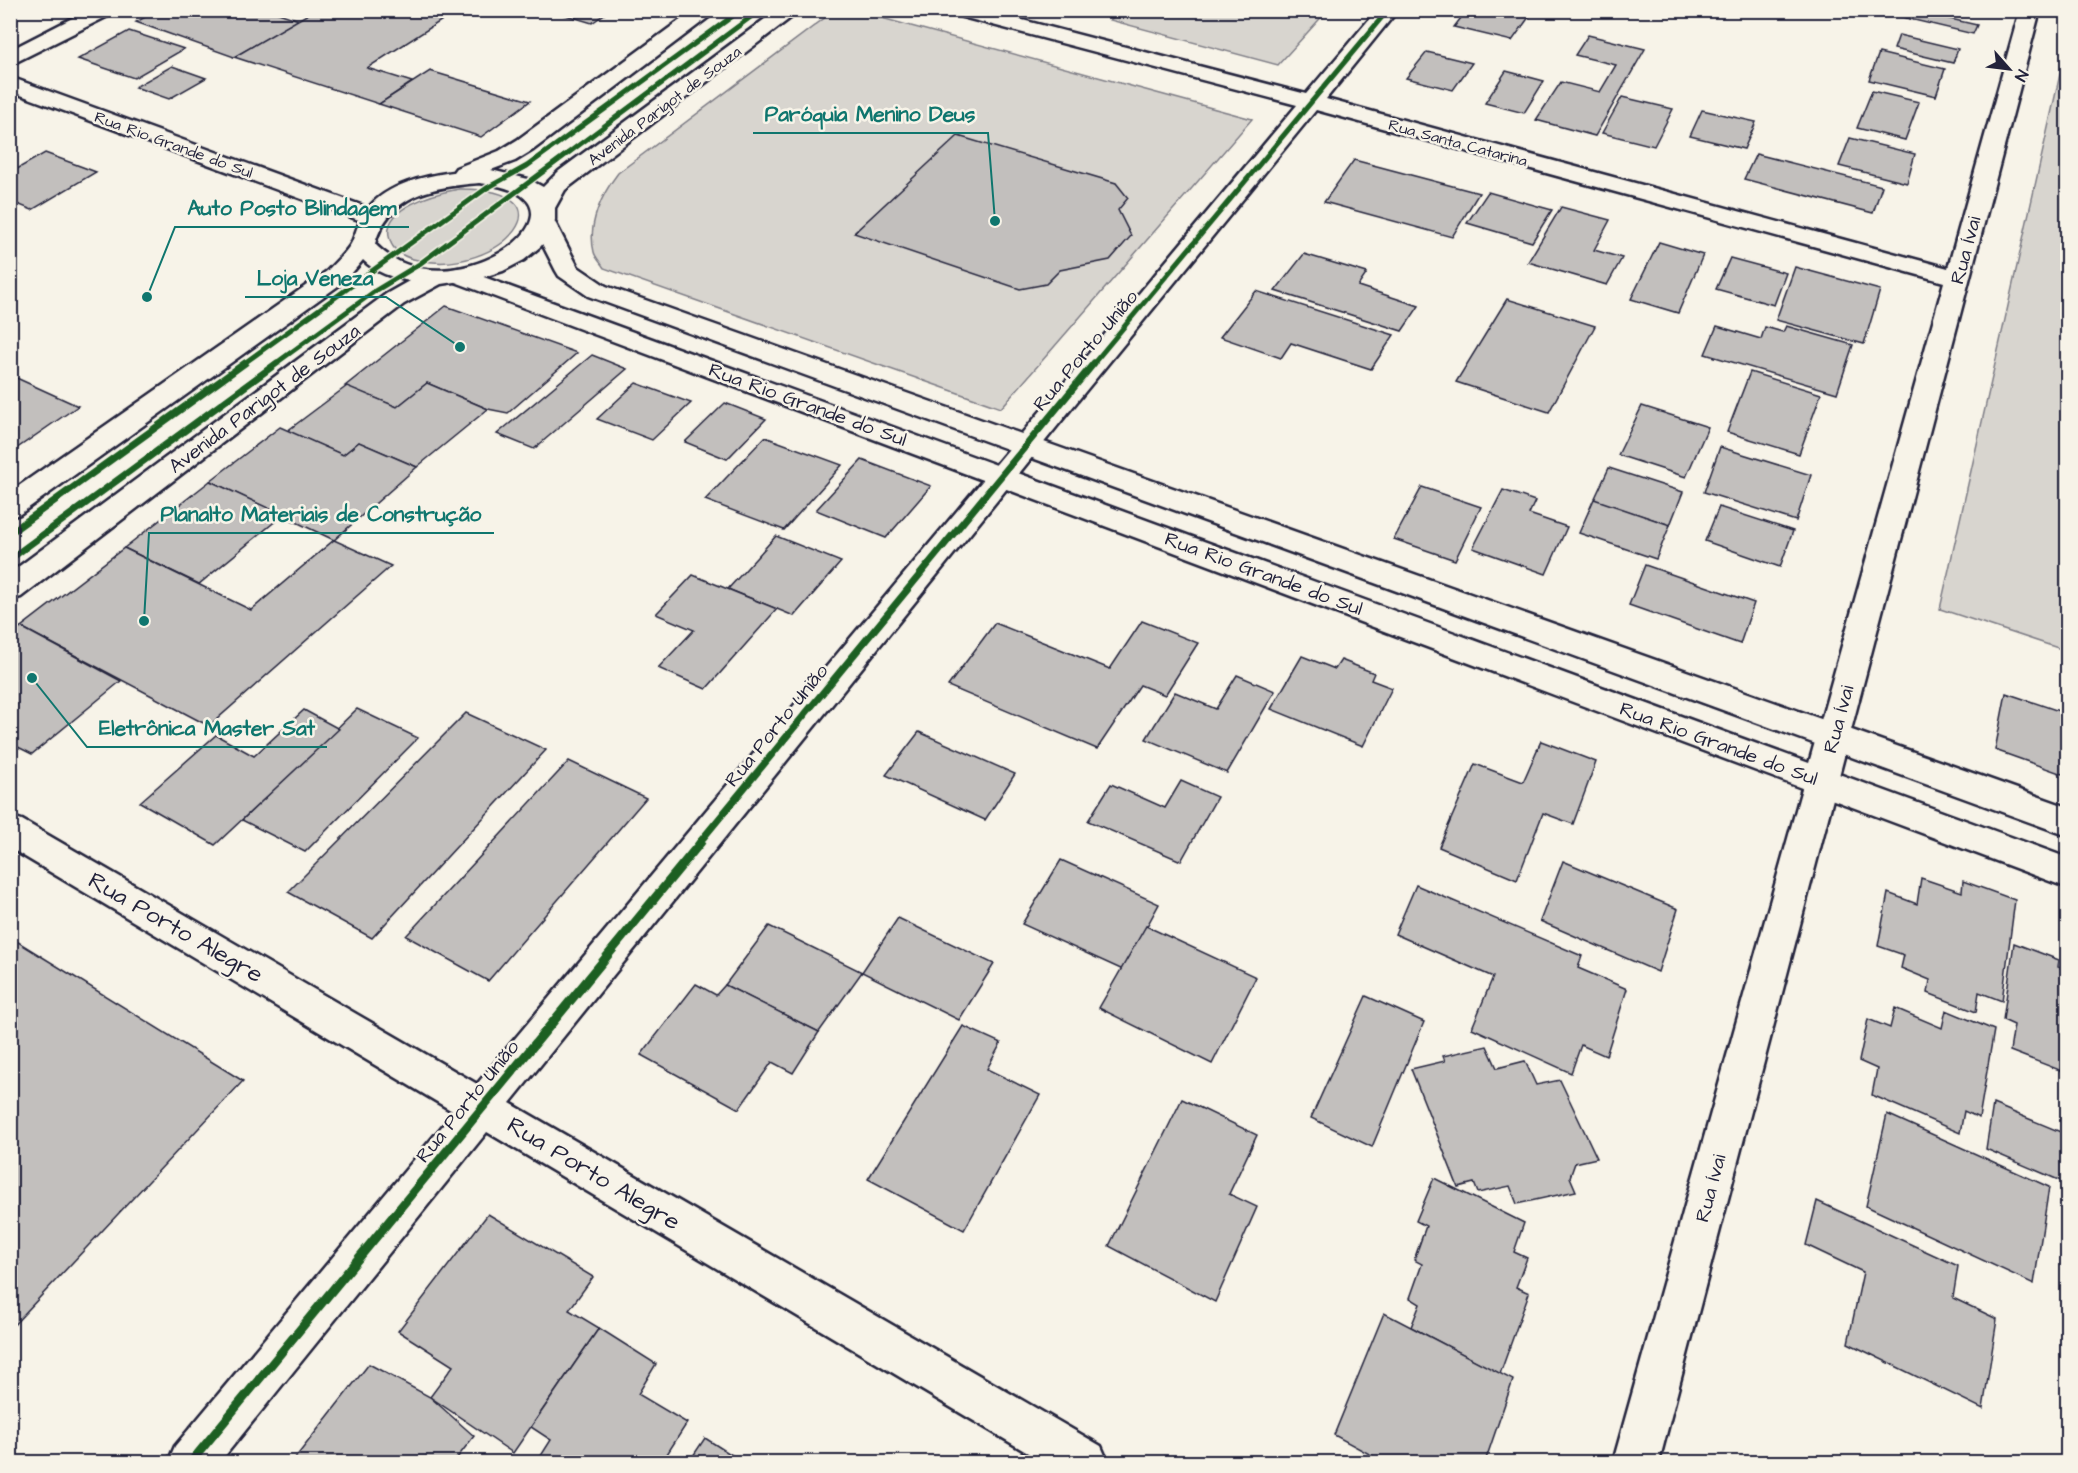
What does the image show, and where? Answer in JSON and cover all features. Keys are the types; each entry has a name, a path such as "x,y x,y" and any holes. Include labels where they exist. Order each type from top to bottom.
{"street":[{"path":"10,59 105,10"},
{"path":"10,507 336,276 363,245 364,235 372,217 382,207 404,192 421,185 451,178 507,156 708,10"},
{"name":"Avenida Parigot de Souza","path":"10,589 395,299 448,276 490,267 511,257 532,241 555,186 791,10"},
{"name":"Rua Santa Catarina","path":"958,10 1312,102 1957,278"},
{"name":"Rua Porto União","path":"191,1462 1388,10"},
{"name":"Rua Ívai","path":"1636,1462 2030,10"},
{"name":"Rua Rio Grande do Sul","path":"10,83 372,217"},
{"name":"Rua Rio Grande do Sul","path":"451,178 479,176 504,179 525,186 538,194 544,215 568,271 597,291 2067,822"},
{"path":"363,245 370,257 381,265 404,274 448,276"},
{"name":"Rua Rio Grande do Sul","path":"448,276 1002,476 2067,873"},
{"name":"Rua Porto Alegre","path":"10,830 1085,1462"}],"shaded area":[{"path":"1327,10 1278,65 1110,20 1120,11"},
{"path":"834,11 856,11 1252,119 1001,408 604,268 594,252 592,241 594,220 607,190 618,173"},
{"path":"2067,43 2067,651 1940,609"},
{"path":"459,189 495,193 515,202 520,216 514,231 499,245 476,256 448,262 413,259 394,248 390,240 389,228 401,210 425,198"}],"building":[{"path":"158,10 270,10 299,20 234,57 136,22"},
{"path":"315,10 458,10 367,68 412,82 379,104 234,57"},
{"path":"549,10 610,10 592,23"},
{"path":"1467,10 1534,10 1512,41 1454,27"},
{"path":"1895,10 1949,10 1946,18 1977,25 1973,34 1893,15"},
{"path":"129,31 184,49 134,78 78,59"},
{"path":"1588,35 1645,49 1595,136 1536,120 1561,82 1600,92 1616,65 1575,55"},
{"path":"1899,35 1958,49 1953,63 1894,49"},
{"path":"1427,52 1472,63 1453,90 1406,78"},
{"path":"1879,53 1945,69 1936,96 1869,80"},
{"path":"172,66 206,78 169,99 135,87"},
{"path":"430,71 530,101 481,137 379,104"},
{"path":"1506,71 1544,81 1524,113 1485,103"},
{"path":"1872,91 1919,102 1905,140 1857,128"},
{"path":"1622,97 1673,109 1654,146 1602,133"},
{"path":"1702,110 1756,122 1744,149 1690,136"},
{"path":"958,136 1116,183 1128,198 1118,210 1131,236 1110,260 1060,270 1046,284 1020,289 854,233"},
{"path":"1850,138 1915,154 1907,183 1839,166"},
{"path":"45,153 96,172 32,210 10,201 10,173"},
{"path":"1756,154 1882,186 1873,213 1744,179"},
{"path":"1354,160 1479,193 1452,237 1324,202"},
{"path":"1488,192 1552,210 1532,242 1467,223"},
{"path":"1561,207 1610,220 1594,250 1622,258 1607,285 1528,262"},
{"path":"1659,242 1703,255 1678,313 1631,299"},
{"path":"1304,254 1367,273 1358,286 1419,306 1402,331 1275,291"},
{"path":"1730,258 1786,273 1774,305 1716,289"},
{"path":"1795,267 1880,290 1864,344 1776,320"},
{"path":"1256,291 1394,335 1371,369 1291,343 1281,358 1220,337"},
{"path":"1507,299 1595,326 1549,412 1456,382"},
{"path":"446,306 577,353 508,413 488,409 427,383 397,407 345,386"},
{"path":"1717,326 1761,339 1765,327 1783,332 1786,326 1853,345 1837,393 1705,354"},
{"path":"592,355 627,369 534,449 497,434"},
{"path":"1750,372 1821,394 1799,454 1727,432"},
{"path":"10,375 78,406 10,453"},
{"path":"427,383 488,409 417,467 359,442 343,455 287,431 347,386 397,407"},
{"path":"636,383 691,403 652,440 597,419"},
{"path":"725,403 766,419 727,459 685,442"},
{"path":"1642,406 1708,427 1686,477 1618,455"},
{"path":"280,427 343,455 359,442 417,467 334,540 210,481"},
{"path":"765,437 842,465 784,530 705,500"},
{"path":"1720,447 1811,475 1796,521 1704,492"},
{"path":"862,460 931,486 886,538 816,510"},
{"path":"1609,468 1683,492 1670,525 1594,500"},
{"path":"210,481 283,515 199,584 124,548"},
{"path":"1422,487 1481,507 1455,560 1394,539"},
{"path":"1503,490 1535,501 1529,514 1567,527 1546,574 1473,548"},
{"path":"1594,499 1670,525 1656,559 1579,533"},
{"path":"1719,507 1793,531 1780,567 1705,541"},
{"path":"776,536 841,562 794,616 728,589"},
{"path":"334,540 391,566 209,726 21,627 124,548 251,610"},
{"path":"1645,565 1754,603 1740,644 1629,605"},
{"path":"693,575 777,609 706,689 658,668 694,630 656,614"},
{"path":"1142,621 1198,643 1165,695 1140,685 1097,749 948,686 995,623 1110,669"},
{"path":"21,627 121,681 32,754 10,743 10,635"},
{"path":"1302,656 1335,669 1341,660 1374,673 1371,680 1392,688 1363,746 1271,709"},
{"path":"1237,675 1275,691 1227,773 1146,739 1175,692 1216,709"},
{"path":"2006,693 2068,714 2068,776 1995,750"},
{"path":"357,709 418,738 305,852 242,820"},
{"path":"304,710 339,729 215,845 140,802 216,735 254,756"},
{"path":"466,713 546,750 372,938 288,892"},
{"path":"919,732 1015,774 985,820 886,775"},
{"path":"1541,741 1596,762 1573,824 1543,813 1517,880 1439,847 1475,764 1523,782"},
{"path":"569,761 646,798 488,981 406,936"},
{"path":"1181,781 1217,797 1181,861 1088,821 1111,784 1165,808"},
{"path":"1061,860 1159,904 1123,970 1022,924"},
{"path":"1563,861 1678,909 1658,972 1540,921"},
{"path":"1921,878 1962,892 1963,881 2015,900 2002,1001 1979,992 1976,1012 1928,993 1930,980 1901,968 1904,955 1878,946 1888,893 1917,904"},
{"path":"1416,885 1582,956 1578,968 1627,989 1606,1056 1581,1045 1571,1073 1472,1028 1493,977 1395,934"},
{"path":"898,918 994,964 959,1020 862,972"},
{"path":"769,926 862,972 819,1032 725,985"},
{"path":"1146,926 1256,977 1212,1064 1099,1008"},
{"path":"10,937 243,1081 10,1329"},
{"path":"2014,943 2059,960 2058,967 2068,970 2068,1058 2063,1056 2062,1071 2010,1051 2014,1025 2003,1020"},
{"path":"696,984 716,995 725,985 819,1032 793,1073 772,1062 739,1109 641,1055"},
{"path":"1366,996 1424,1022 1372,1147 1311,1118"},
{"path":"1895,1008 1942,1028 1946,1010 1994,1030 1979,1118 1964,1111 1960,1133 1872,1095 1877,1069 1859,1061 1868,1019 1890,1028"},
{"path":"963,1026 1001,1043 987,1069 1040,1095 964,1230 868,1179"},
{"path":"1487,1046 1497,1068 1525,1061 1536,1085 1560,1080 1597,1158 1575,1163 1570,1177 1576,1191 1517,1204 1510,1186 1478,1193 1474,1183 1458,1187 1411,1069 1445,1061 1443,1056"},
{"path":"1182,1099 1257,1135 1229,1194 1257,1207 1215,1302 1109,1246"},
{"path":"1993,1104 2068,1135 2068,1184 1986,1149"},
{"path":"1887,1114 2049,1187 2034,1284 1866,1206"},
{"path":"1434,1178 1524,1223 1514,1252 1527,1258 1516,1287 1529,1293 1500,1374 1411,1327 1420,1304 1410,1298 1422,1264 1414,1260 1426,1226 1416,1221"},
{"path":"1817,1201 1958,1266 1953,1298 1997,1319 1983,1409 1848,1343 1863,1272 1806,1245"},
{"path":"488,1214 593,1277 569,1310 599,1328 513,1453 430,1397 453,1366 398,1331"},
{"path":"1384,1313 1513,1380 1485,1462 1384,1462 1334,1435"},
{"path":"599,1328 656,1364 638,1394 687,1423 662,1462 537,1462 551,1440 531,1427"},
{"path":"369,1364 430,1397 474,1436 454,1462 292,1462"},
{"path":"705,1438 743,1462 689,1462"}],"cycle path":[{"path":"10,533 487,188 527,166 741,10"},
{"path":"10,559 375,291 418,265 760,10"},
{"path":"191,1462 1074,387 1388,10"}],"place":[{"name":"Paróquia Menino Deus","path":"995,221"},
{"name":"Auto Posto Blindagem","path":"147,297"},
{"name":"Loja Veneza","path":"460,347"},
{"name":"Planalto Materiais de Construção","path":"144,621"},
{"name":"Eletrônica Master Sat","path":"32,678"}]}
